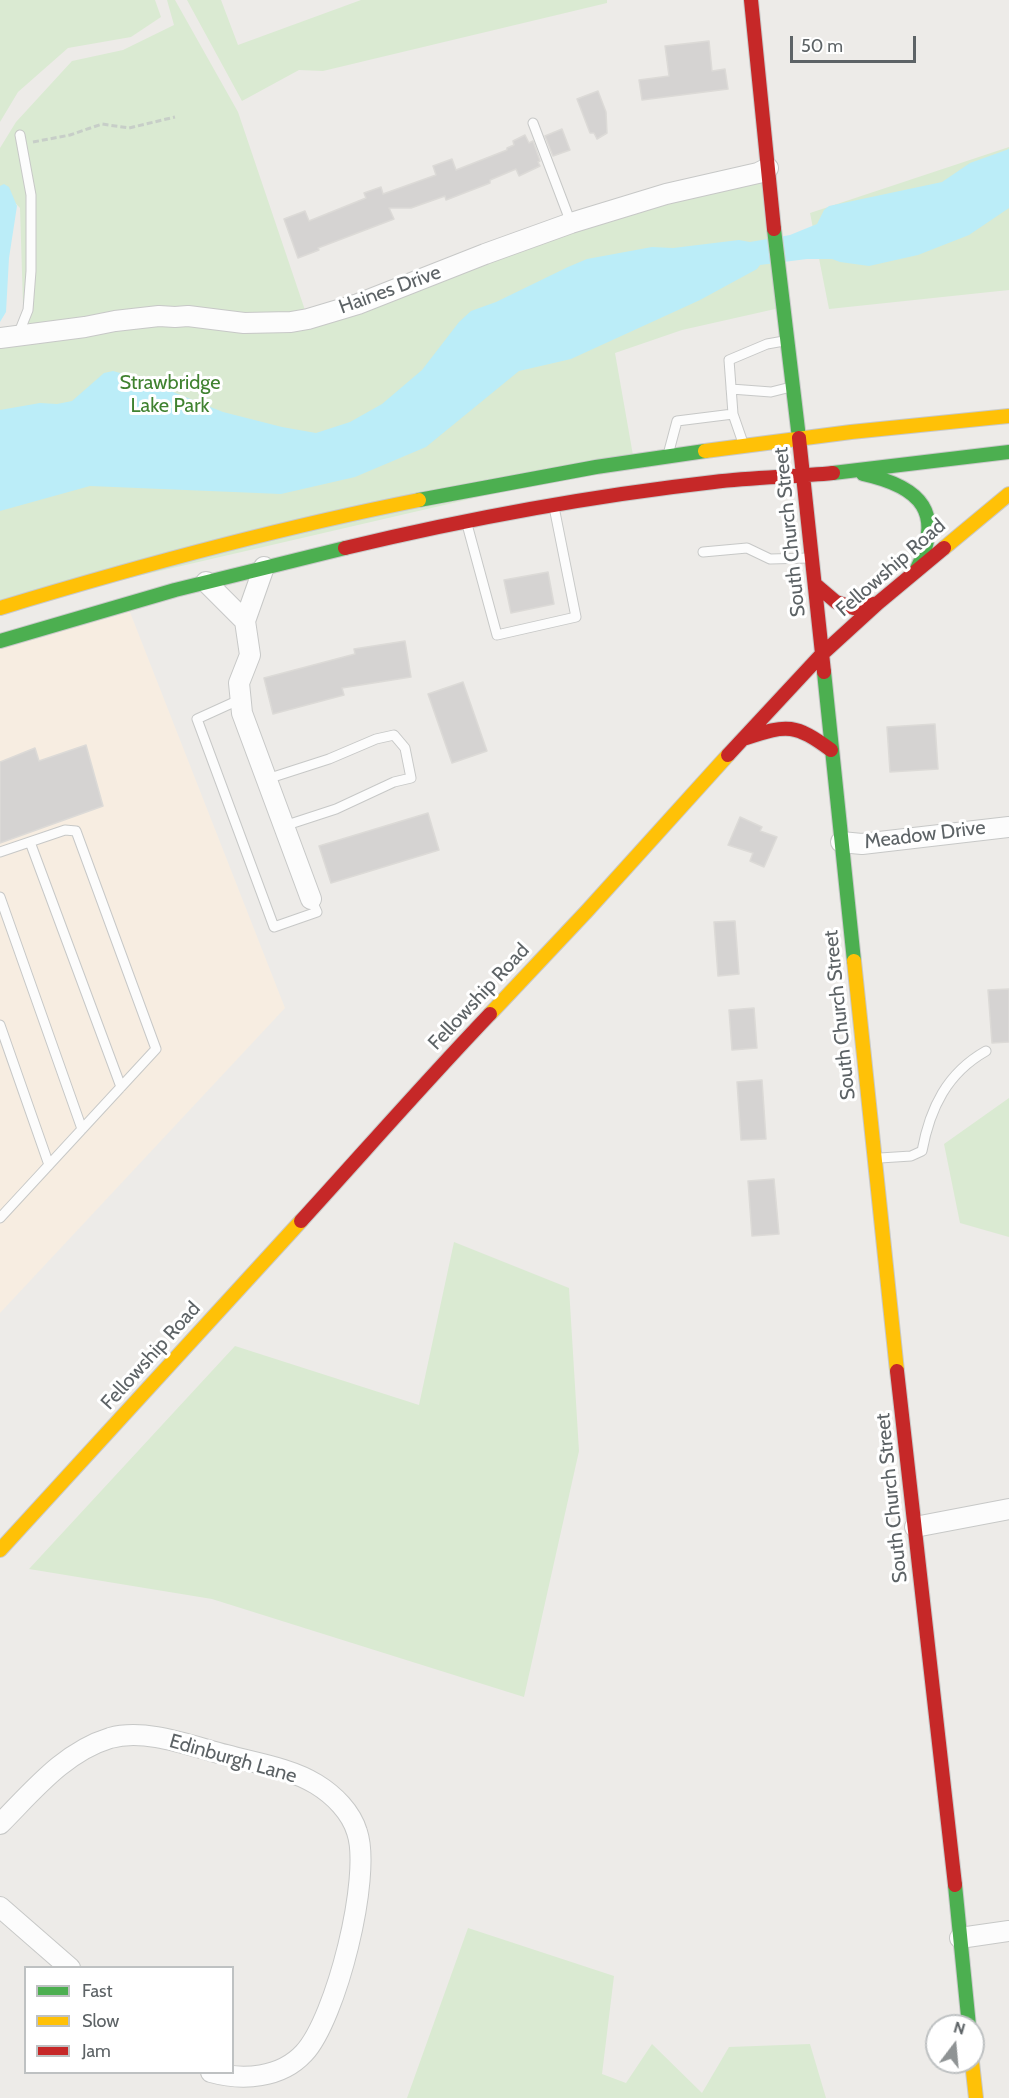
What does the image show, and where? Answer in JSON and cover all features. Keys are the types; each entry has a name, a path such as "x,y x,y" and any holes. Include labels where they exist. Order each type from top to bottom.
{"main road":[{"name":"South Church Street","path":"751,0 775,237 800,438 811,558 816,585 821,655 874,1158 968,2014"},
{"path":"0,608 135,568 312,522 481,487 744,445 1009,416"},
{"path":"0,641 126,602 264,567 466,523 714,482 804,476 1009,452"},
{"path":"847,471 883,478 904,486 921,502 926,510 929,524 927,546 916,571"},
{"name":"Fellowship Road","path":"0,1550 377,1138 419,1088 587,911 821,655 878,603 1009,494"},
{"path":"816,585 836,602 854,608 878,603"},
{"path":"742,740 780,727 795,728 807,733 831,750"},
{"path":"973,2074 976,2098"}],"street":[{"name":"Haines Drive","path":"8,338 159,315 244,323 291,322 308,319 358,304 571,223 666,194 758,173 768,168"},
{"path":"264,567 245,621 249,655 239,683 242,713 311,899"},
{"path":"206,582 245,621"},
{"name":"Meadow Drive","path":"841,842 862,844 1009,826"},
{"path":"915,1527 1009,1509"},
{"name":"Edinburgh Lane","path":"0,1824 76,1752 113,1737 134,1736 156,1738 202,1749 296,1776 316,1784 346,1811 357,1831 362,1853 362,1875 355,1914 326,2017 316,2037 304,2053 288,2066 250,2077 228,2077 215,2074"},
{"path":"0,1907 68,1966"},
{"path":"960,1938 1009,1931"}],"lane":[{"path":"533,123 571,223"},
{"path":"8,338 28,310 31,271 31,195 21,140"},
{"path":"744,445 733,414 729,360 768,344 787,341"},
{"path":"731,389 771,392 793,387"},
{"path":"668,456 677,421 733,414"},
{"path":"466,523 497,635 576,617 554,507"},
{"path":"703,552 747,548 770,559 811,558"},
{"path":"241,699 197,719 274,927 317,912 311,899"},
{"path":"267,779 328,759 376,739 394,735 405,748 411,778 394,782 336,809 284,826"},
{"path":"0,852 65,830 76,831 156,1049 0,1218"},
{"path":"30,842 121,1087"},
{"path":"0,897 82,1129"},
{"path":"0,1026 49,1165"},
{"path":"874,1158 911,1156 922,1151 926,1130 950,1079 968,1061 986,1051"}],"path":[{"path":"21,140 70,135 102,124 129,128 175,117"}],"shaded area":[{"path":"126,602 285,1008 0,1313 0,641"}],"green space":[{"path":"0,0 155,0 161,17 131,37 68,48 18,92 0,122"},
{"name":"Strawbridge Lake Park","path":"167,0 175,0 238,112 308,319 768,168 784,307 682,330 615,353 634,461 0,608 0,337 24,336 20,208 0,187 0,148 16,122 72,61 123,50 174,25"},
{"path":"187,0 221,0 238,45 361,0 607,0 607,3 323,71 299,70 242,101"},
{"path":"1009,147 1009,290 829,309 810,213"},
{"path":"1009,1098 1009,1237 960,1223 944,1144"},
{"path":"454,1242 569,1288 579,1451 524,1697 212,1599 29,1569 235,1346 419,1405"},
{"path":"468,1928 614,1976 602,2074 626,2083 652,2044 702,2093 729,2047 810,2044 826,2098 407,2098"}],"water":[{"path":"1009,149 1009,208 969,235 918,255 869,266 832,259 807,259 760,265 757,269 700,300 571,359 519,371 426,447 355,477 281,494 90,486 0,511 0,410 40,403 57,404 72,401 104,373 113,371 138,378 223,412 316,433 350,422 382,404 422,370 459,322 471,311 496,302 587,259 652,247 673,248 739,240 750,242 790,235 817,224 824,210 829,206 942,182 970,163"},
{"path":"4,184 9,187 17,206 9,258 6,312 0,322 0,186"}],"building":[{"path":"709,41 712,71 725,69 728,89 642,100 639,80 669,76 665,46"},
{"path":"598,91 606,112 607,133 597,139 594,133 590,133 577,99"},
{"path":"562,129 570,150 553,156 545,136"},
{"path":"525,135 529,143 533,141 540,166 519,176 516,169 490,180 490,183 446,200 445,196 411,208 389,208 394,219 298,258 284,219 305,211 309,221 366,198 364,193 381,187 383,194 436,175 433,166 452,159 456,170 507,150 514,145 513,141"},
{"path":"548,572 554,604 511,613 504,580"},
{"path":"405,641 411,677 342,688 344,695 273,714 264,678 355,654 354,649"},
{"path":"463,682 487,751 452,763 428,694"},
{"path":"935,724 938,769 890,772 887,727"},
{"path":"86,745 103,806 0,843 0,762 35,748 39,761"},
{"path":"428,813 439,850 331,883 319,846"},
{"path":"740,817 762,827 760,831 777,837 764,867 750,861 753,853 728,845"},
{"path":"735,921 739,974 718,976 714,922"},
{"path":"1009,989 1009,1042 992,1043 988,990"},
{"path":"754,1008 757,1048 732,1050 729,1010"},
{"path":"762,1080 766,1139 741,1140 737,1082"},
{"path":"774,1179 779,1234 752,1236 748,1181"}],"traffic: fast":[{"path":"774,229 799,438"},
{"path":"419,500 596,467 705,451"},
{"path":"833,473 1009,452"},
{"path":"863,474 900,486 923,506 928,518 928,533 916,571"},
{"path":"0,641 175,590 345,548"},
{"path":"824,672 854,961"},
{"path":"955,1885 968,2014"}],"traffic: slow":[{"path":"705,451 851,432 1009,416"},
{"path":"944,548 1009,494"},
{"path":"0,608 208,549 419,500"},
{"path":"490,1014 728,755"},
{"path":"854,961 897,1371"},
{"path":"0,1550 301,1221"},
{"path":"973,2074 976,2098"}],"traffic: jam":[{"path":"751,0 774,229"},
{"path":"799,438 824,672"},
{"path":"345,548 436,527 575,501 729,480 833,473"},
{"path":"728,755 821,655 878,603 944,548"},
{"path":"816,585 836,602 854,608 878,603"},
{"path":"746,738 772,730 791,729 808,735 831,750"},
{"path":"301,1221 490,1014"},
{"path":"897,1371 955,1885"}]}
